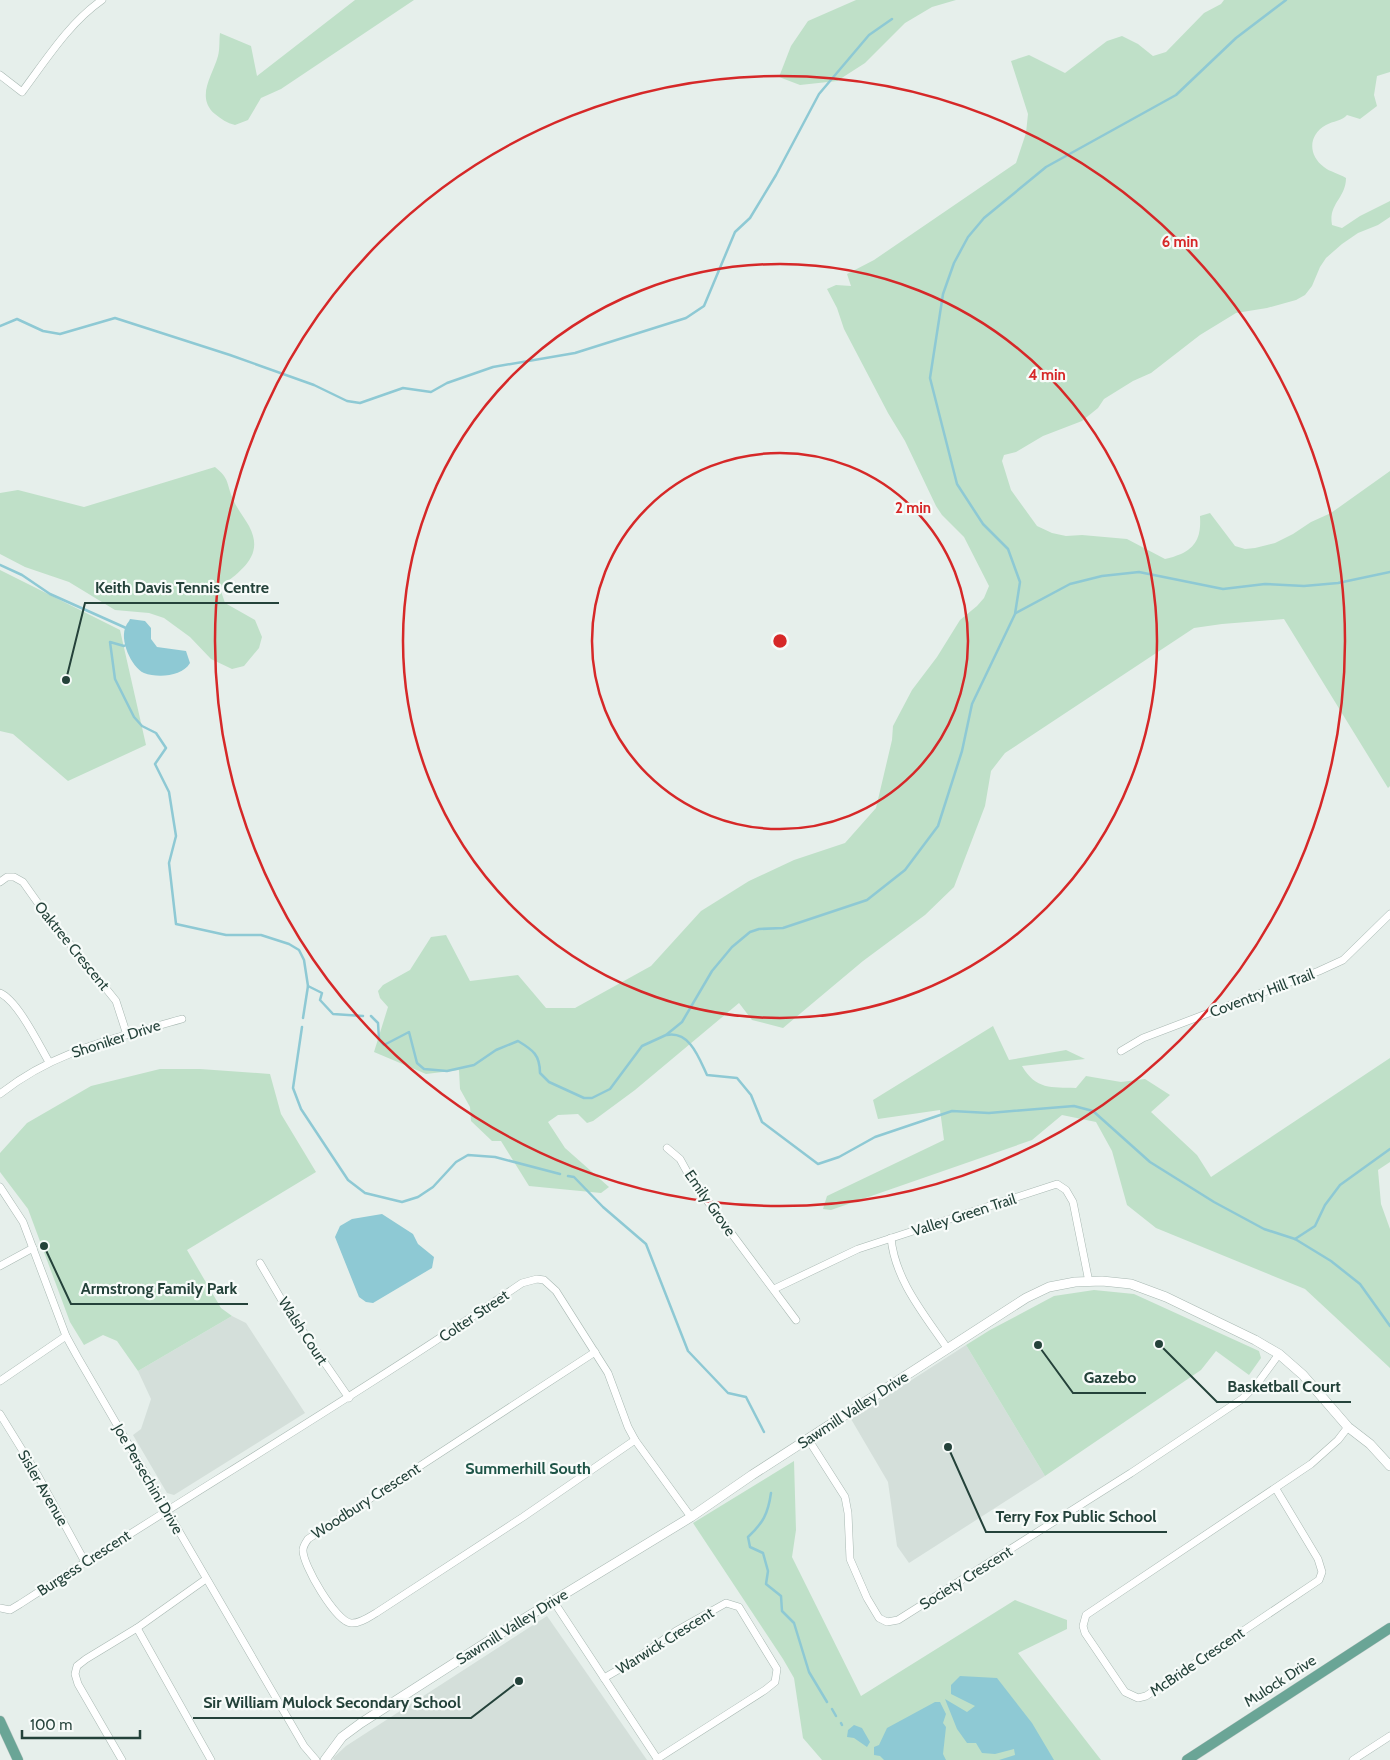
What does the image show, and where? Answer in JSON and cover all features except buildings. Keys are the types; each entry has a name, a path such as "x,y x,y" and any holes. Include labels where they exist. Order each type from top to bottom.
{"main road":[{"name":"Mulock Drive","path":"1187,1760 1390,1628"},
{"path":"0,1721 18,1760"}],"street":[{"path":"0,75 22,92 67,32 93,6 102,0"},
{"name":"Oaktree Crescent","path":"0,882 7,877 14,877 23,882 45,913 116,1001 127,1035"},
{"name":"Coventry Hill Trail","path":"1121,1051 1143,1038 1319,971 1343,960 1390,914"},
{"path":"0,993 17,1008 49,1062"},
{"name":"Shoniker Drive","path":"0,1094 49,1062 92,1044 182,1019"},
{"name":"Emily Grove","path":"667,1148 682,1162 691,1179 750,1260 774,1289"},
{"name":"Valley Green Trail","path":"774,1289 858,1249 1057,1184 1066,1190 1073,1202 1089,1282"},
{"name":"Joe Persechini Drive","path":"0,1188 24,1222 66,1336 304,1746 316,1760"},
{"path":"891,1238 898,1270 910,1293 947,1348"},
{"path":"0,1266 34,1248"},
{"name":"Walsh Court","path":"260,1263 284,1304 349,1398"},
{"name":"Colter Street","path":"167,1510 349,1398 522,1283 537,1279 544,1280 556,1291 608,1373 628,1427 635,1440 691,1517"},
{"name":"Sawmill Valley Drive","path":"325,1760 342,1737 361,1723 512,1626 691,1517 947,1348 1026,1298 1049,1287 1075,1282 1102,1281 1130,1284 1166,1297 1255,1340 1279,1354 1303,1375 1348,1427 1370,1444 1390,1466"},
{"path":"774,1289 796,1320"},
{"path":"0,1381 66,1336"},
{"name":"Woodbury Crescent","path":"595,1352 308,1539 303,1549 304,1557 319,1590 342,1620 350,1624 357,1623 376,1613 507,1528 635,1440"},
{"name":"Society Crescent","path":"808,1439 845,1497 848,1514 850,1559 867,1598 879,1618 887,1622 898,1620 1131,1473 1242,1399 1257,1384 1279,1354"},
{"name":"Sisler Avenue","path":"0,1414 37,1474 85,1562"},
{"name":"McBride Crescent","path":"1276,1489 1318,1560 1322,1572 1319,1580 1146,1696 1138,1698 1125,1692 1085,1633 1083,1626 1086,1615 1276,1489 1326,1451 1348,1427"},
{"name":"Burgess Crescent","path":"0,1608 10,1610 167,1510"},
{"path":"122,1760 78,1684 75,1674 77,1666 137,1628 206,1579"},
{"path":"554,1602 658,1759"},
{"name":"Warwick Crescent","path":"604,1678 630,1663 676,1631 726,1603 739,1607 777,1669 775,1682 658,1759"},
{"path":"137,1628 211,1760"},
{"path":"1353,1760 1390,1736"}],"shaded area":[{"path":"232,1316 246,1323 305,1413 174,1495 167,1493 133,1435 141,1429 151,1399 138,1371"},
{"path":"966,1345 1045,1476 909,1563 897,1546 888,1482 851,1419"},
{"path":"547,1616 647,1760 334,1760 333,1758 346,1746"}],"green space":[{"path":"355,0 414,0 281,89 261,98 248,120 235,125 232,124 220,118 209,107 206,100 207,86 218,56 220,33 251,46 257,76"},
{"path":"856,0 956,0 932,7 905,23 865,63 837,81 800,85 779,77 791,46 808,21"},
{"path":"1224,0 1390,0 1390,72 1377,76 1374,95 1377,106 1360,119 1347,115 1343,119 1326,125 1316,134 1312,145 1315,157 1326,169 1346,178 1343,191 1332,212 1332,225 1342,228 1360,216 1390,201 1390,217 1378,225 1358,233 1326,258 1312,286 1305,295 1296,300 1267,308 1236,313 1200,335 1151,373 1133,381 1104,399 1098,408 1082,421 1043,436 1016,452 1004,455 1002,461 1011,490 1037,526 1052,533 1066,536 1082,535 1127,539 1165,559 1187,551 1195,543 1199,534 1200,516 1210,513 1235,546 1245,549 1255,548 1275,543 1311,522 1331,513 1390,471 1390,786 1388,788 1284,619 1194,628 1005,753 991,771 985,806 954,887 925,915 863,961 783,1028 752,1020 739,1003 635,1090 593,1121 587,1123 578,1114 558,1115 548,1122 565,1148 609,1187 601,1193 529,1186 501,1141 492,1141 471,1121 470,1107 460,1089 459,1070 426,1074 374,1052 388,1007 380,998 378,991 383,985 410,970 431,937 446,935 470,981 518,975 546,1008 575,1008 651,966 701,911 749,881 794,860 845,843 876,808 892,740 893,726 912,690 937,657 960,620 984,598 989,586 964,537 942,515 936,506 905,441 888,413 844,329 837,308 827,289 836,285 851,286 847,274 874,260 1016,163 1026,133 1028,114 1011,61 1029,55 1065,73 1107,41 1122,36 1138,44 1153,56 1166,52 1204,13 1221,4"},
{"path":"215,467 225,478 235,503 249,526 253,537 254,546 248,562 220,588 225,603 255,620 262,637 259,648 244,666 232,669 211,659 190,637 164,618 149,613 115,610 69,582 25,567 0,554 0,493 18,490 84,507"},
{"path":"0,570 120,630 146,745 68,781 13,734 0,731"},
{"path":"993,1026 1009,1060 1066,1050 1085,1059 1022,1066 1027,1074 1045,1086 1076,1088 1086,1076 1121,1082 1145,1079 1170,1095 1151,1112 1197,1155 1211,1177 1390,1058 1390,1162 1378,1170 1381,1204 1390,1229 1390,1368 1305,1289 1156,1228 1127,1205 1112,1151 1096,1122 1062,1115 1032,1140 831,1210 823,1209 827,1196 944,1140 940,1110 878,1119 873,1100"},
{"path":"160,1069 200,1069 270,1074 281,1114 316,1172 187,1250 221,1308 232,1316 138,1371 117,1341 103,1335 84,1345 70,1322 28,1209 0,1172 0,1153 27,1123 91,1086"},
{"path":"1094,1290 1134,1294 1259,1351 1261,1358 1249,1375 1216,1351 1201,1370 1045,1476 966,1345 1054,1296"},
{"path":"794,1461 796,1530 792,1557 861,1696 1015,1600 1067,1620 1067,1629 1018,1653 1101,1760 822,1760 803,1738 794,1678 693,1523"}],"water":[{"path":"130,619 145,621 151,628 151,639 157,647 186,651 190,663 186,668 175,674 162,676 149,675 139,670 131,659 125,645 124,632"},
{"path":"382,1214 413,1234 418,1244 434,1257 432,1268 373,1303 366,1302 359,1297 335,1237 340,1226 352,1219"},
{"path":"960,1676 997,1678 1032,1723 1054,1760 999,1760 1015,1755 1014,1749 995,1754 982,1753 976,1743 967,1743 957,1729 945,1699 967,1712 975,1706 951,1694 951,1685"},
{"path":"935,1702 940,1702 946,1714 943,1723 946,1727 943,1754 946,1760 884,1760 880,1756 874,1755 874,1747 879,1745 887,1728"},
{"path":"854,1725 862,1728 870,1742 867,1747 854,1738 847,1737 848,1730"}],"waterway":[{"path":"371,1016 378,1023 379,1039 384,1045 409,1032 417,1063 424,1069 447,1071 474,1065 496,1050 518,1041 535,1054 539,1062 540,1073 549,1082 584,1098 592,1098 610,1089 642,1046 666,1035 682,1022 712,971 732,947 750,932 759,929 783,928 867,900 905,870 938,826 962,751 972,704 1015,614 1020,582 1008,549 983,524 957,484 930,378 943,294 954,263 968,237 984,218 1046,167 1176,95 1236,38 1286,0"},
{"path":"0,326 17,319 43,331 60,334 115,318 230,355 314,385 347,401 360,403 403,388 431,392 447,383 493,367 575,353 686,318 704,306 735,232 750,218 776,175 819,94 869,35 892,19"},
{"path":"0,565 22,575 50,594 126,628"},
{"path":"1016,613 1070,584 1102,576 1139,572 1223,589 1265,584 1304,586 1338,583 1390,572"},
{"path":"126,645 110,642 115,679 134,717 142,726 156,733 166,748 155,764 169,792 176,836 169,863 176,924 226,935 261,935 289,944 299,950 304,960 308,986 303,1018"},
{"path":"308,986 322,993 320,1000 333,1014 363,1016"},
{"path":"302,1027 293,1088 301,1109 348,1180 365,1193 402,1202 418,1197 433,1187 456,1162 468,1155 495,1157 560,1174"},
{"path":"667,1035 675,1035 688,1041 697,1054 707,1075 737,1078 751,1095 762,1122 818,1164 839,1157 875,1137 952,1111 989,1113 1074,1106 1093,1111 1150,1162 1214,1202 1264,1229 1295,1239 1331,1261 1360,1284 1390,1326"},
{"path":"1295,1239 1315,1226 1325,1205 1340,1185 1390,1149"},
{"path":"568,1176 574,1177 603,1207 646,1244 688,1351 728,1393 746,1397 764,1432"},
{"path":"771,1493 764,1518 748,1537 750,1547 763,1553 768,1571 766,1584 781,1596 782,1611 794,1623 809,1672 827,1702"},
{"path":"832,1709 836,1716"}],"place":[{"name":"Keith Davis Tennis Centre","path":"66,680"},
{"name":"Armstrong Family Park","path":"44,1246"},
{"name":"Basketball Court","path":"1159,1344"},
{"name":"Gazebo","path":"1038,1345"},
{"name":"Terry Fox Public School","path":"948,1447"},
{"name":"Sir William Mulock Secondary School","path":"519,1681"}],"district":[{"name":"Summerhill South","path":"528,1468"}]}
